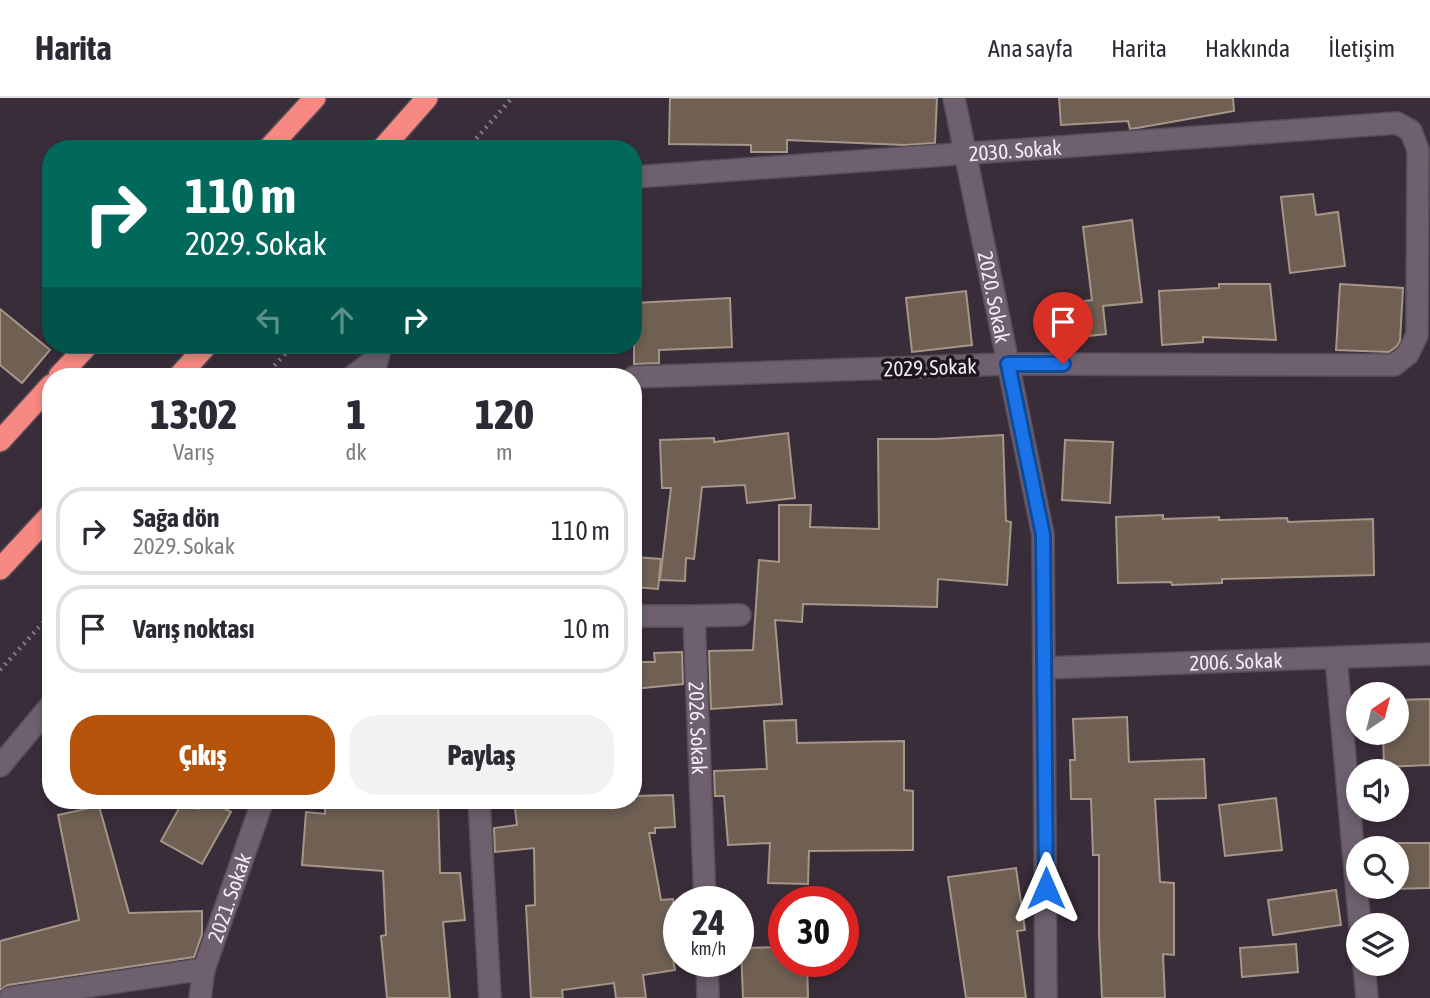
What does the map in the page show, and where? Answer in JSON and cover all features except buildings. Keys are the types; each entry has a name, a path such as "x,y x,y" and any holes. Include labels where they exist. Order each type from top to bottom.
{"highway":[{"path":"276,140 315,98"},
{"path":"390,140 427,98"},
{"path":"66,368 80,354"},
{"path":"186,368 199,354"},
{"path":"0,441 42,395"},
{"path":"0,569 42,524"}],"street":[{"name":"2020. Sokak","path":"954,98 1043,535 1046,998"},
{"name":"2030. Sokak","path":"642,176 1396,123 1411,131 1418,150 1417,335 1408,354 1394,365"},
{"name":"2029. Sokak","path":"642,377 1008,364 1394,365"},
{"path":"642,616 740,615"},
{"name":"2026. Sokak","path":"694,616 704,886"},
{"name":"2006. Sokak","path":"1044,668 1430,654"},
{"path":"1336,657 1359,913"},
{"path":"0,766 42,716"},
{"name":"2021. Sokak","path":"200,998 204,969 260,809"},
{"path":"480,809 490,998"},
{"path":"10,998 204,969"},
{"path":"1365,976 1367,998"},
{"path":"707,977 708,998"}],"path":[{"path":"475,140 512,98"},
{"path":"272,368 285,354"},
{"path":"0,670 42,624"}],"route":[{"path":"1046,888 1043,535 1008,364 1063,364"}]}
